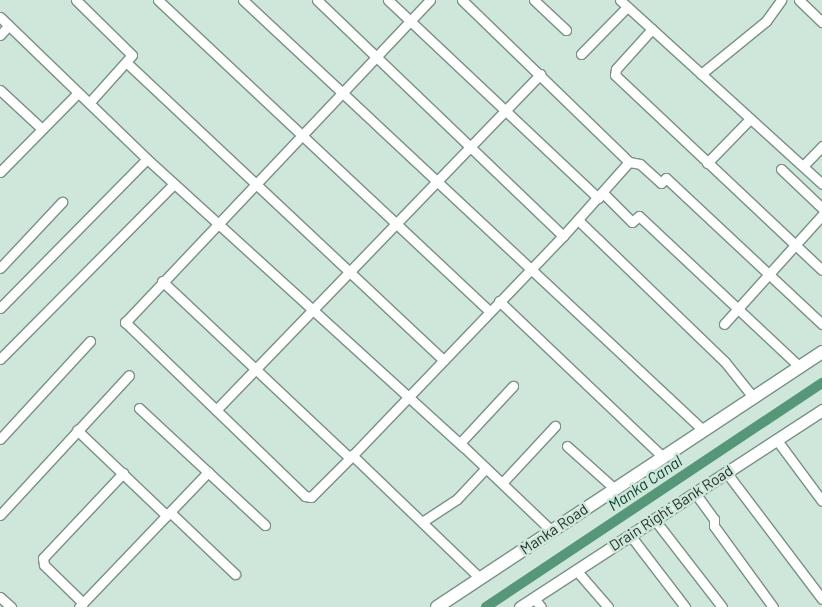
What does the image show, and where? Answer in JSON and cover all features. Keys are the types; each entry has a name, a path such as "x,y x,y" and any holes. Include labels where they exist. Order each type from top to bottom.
{"main road":[{"name":"Manka Road","path":"437,607 822,352"}],"street":[{"path":"76,0 131,52 132,58 89,103"},
{"path":"158,0 490,311"},
{"path":"243,0 703,430"},
{"path":"317,0 472,146 563,236"},
{"path":"388,0 505,111 600,196 632,222 639,216 800,367"},
{"path":"430,0 303,135 216,223 126,320 126,326 308,498 351,456 530,268 563,236 629,162"},
{"path":"462,0 629,162 640,164 661,183 666,178 822,324"},
{"path":"534,0 566,30"},
{"path":"620,0 822,184"},
{"path":"701,74 766,21 781,0"},
{"path":"799,0 822,22"},
{"path":"581,54 627,6"},
{"path":"0,17 147,159 407,397 460,443 552,531"},
{"path":"0,35 9,26"},
{"path":"652,29 614,72 707,163 822,270"},
{"path":"127,63 348,273 443,360"},
{"path":"216,410 540,74"},
{"path":"0,90 42,129"},
{"path":"0,172 78,92"},
{"path":"707,163 750,119"},
{"path":"803,166 822,146"},
{"path":"0,308 147,159"},
{"path":"781,169 822,208"},
{"path":"0,359 9,353 174,184"},
{"path":"0,268 62,202"},
{"path":"724,324 822,215"},
{"path":"578,220 725,362 753,397"},
{"path":"162,281 480,578"},
{"path":"499,301 662,457"},
{"path":"0,439 90,342"},
{"path":"0,515 130,375"},
{"path":"460,443 513,386"},
{"path":"139,408 265,525"},
{"name":"Drain Right Bank Road","path":"520,607 538,603 576,570 822,410"},
{"path":"502,483 555,426"},
{"path":"77,430 235,574"},
{"path":"776,440 822,501"},
{"path":"567,446 615,489"},
{"path":"422,522 456,499 486,468"},
{"path":"122,473 43,558 44,565 81,605 208,472"},
{"path":"726,472 822,598"},
{"path":"695,492 714,519 714,526 773,607"},
{"path":"654,519 722,607"},
{"path":"630,535 685,607"},
{"path":"576,570 608,607"},
{"path":"0,597 11,607"}],"waterway":[{"name":"Manka Canal","path":"486,607 822,383"}]}
